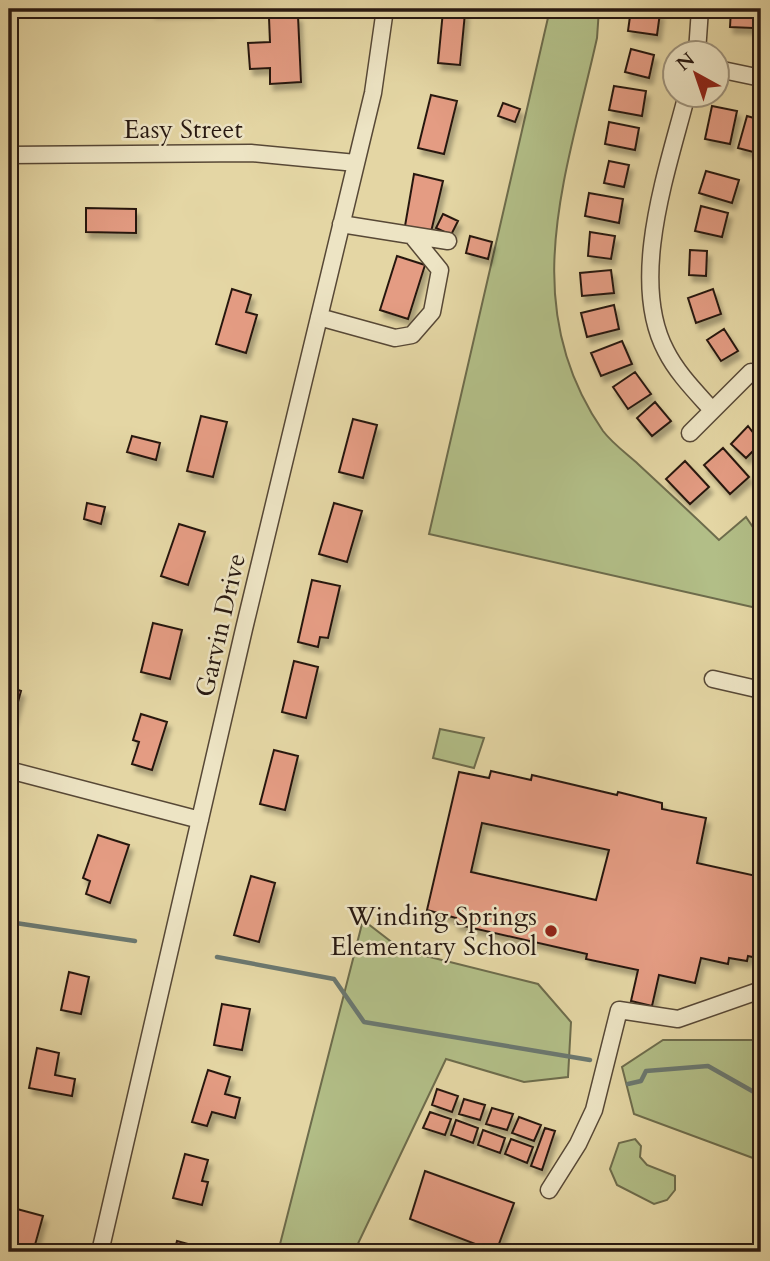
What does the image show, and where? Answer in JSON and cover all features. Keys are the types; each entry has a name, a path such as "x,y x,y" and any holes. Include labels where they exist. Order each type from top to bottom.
{"street":[{"name":"Garvin Drive","path":"100,1252 378,68 385,9"},
{"path":"697,38 700,9"},
{"path":"732,72 761,78"},
{"path":"684,108 651,247 650,294 665,349 712,410"},
{"name":"Easy Street","path":"9,155 251,153 356,163"},
{"path":"341,224 447,242"},
{"path":"319,317 395,338 412,335 432,312 440,270 413,237"},
{"path":"690,433 751,372"},
{"path":"713,680 761,690"},
{"path":"9,770 200,820"},
{"path":"549,1191 578,1144 594,1110 619,1010 678,1018 761,990"}],"green space":[{"path":"550,9 599,9 597,38 573,139 556,238 555,287 561,335 576,383 603,431 719,540 746,517 761,539 761,609 429,534"},
{"path":"761,240 761,308 756,300 753,283"},
{"path":"440,729 484,738 474,768 433,758"},
{"path":"363,920 402,950 538,984 571,1022 568,1077 524,1082 446,1059 354,1252 278,1252"},
{"path":"663,1040 761,1040 761,1161 634,1114 622,1067"},
{"path":"635,1139 641,1146 640,1157 647,1165 675,1176 675,1190 667,1200 654,1204 617,1185 610,1169 619,1143"}],"building":[{"path":"152,9 211,9 211,11 152,12"},
{"path":"631,9 660,13 657,35 628,31"},
{"path":"731,9 754,9 753,28 730,27"},
{"path":"443,11 465,13 460,65 438,63"},
{"path":"298,16 301,82 270,84 270,68 250,69 248,43 270,42 269,18"},
{"path":"631,49 654,55 649,78 625,72"},
{"path":"614,86 646,91 642,116 609,110"},
{"path":"431,95 457,101 444,154 418,148"},
{"path":"503,103 520,109 515,122 498,116"},
{"path":"712,108 737,111 730,144 705,139"},
{"path":"747,116 761,120 761,154 738,148"},
{"path":"609,122 639,128 635,150 605,144"},
{"path":"609,161 629,165 624,187 604,183"},
{"path":"706,171 739,180 732,203 699,193"},
{"path":"414,174 443,181 431,232 405,226"},
{"path":"589,193 623,199 619,223 585,216"},
{"path":"701,206 728,213 722,237 695,231"},
{"path":"86,208 136,209 136,233 86,232"},
{"path":"443,214 458,221 451,235 436,228"},
{"path":"590,232 615,236 611,259 588,256"},
{"path":"470,236 492,242 488,259 466,253"},
{"path":"690,250 707,251 706,276 689,275"},
{"path":"397,256 425,265 408,319 380,310"},
{"path":"611,270 614,293 582,296 580,273"},
{"path":"232,289 251,295 246,312 257,315 246,353 216,344"},
{"path":"713,289 721,314 696,323 688,298"},
{"path":"614,305 619,329 587,337 581,313"},
{"path":"724,329 738,351 721,361 707,340"},
{"path":"622,341 632,364 601,376 591,353"},
{"path":"635,372 651,394 628,409 613,387"},
{"path":"655,402 671,421 652,436 637,418"},
{"path":"201,416 227,422 213,477 187,471"},
{"path":"353,419 377,425 363,478 339,472"},
{"path":"748,426 761,443 746,458 731,444"},
{"path":"132,436 160,443 156,460 127,452"},
{"path":"723,448 749,477 730,494 704,465"},
{"path":"685,461 709,487 690,504 666,479"},
{"path":"87,503 105,507 101,524 84,519"},
{"path":"334,503 362,511 347,562 319,554"},
{"path":"179,524 205,532 188,585 161,576"},
{"path":"312,580 340,586 328,638 320,637 318,647 298,642"},
{"path":"153,623 182,630 170,679 141,672"},
{"path":"294,661 318,667 306,718 282,712"},
{"path":"9,687 21,691 13,720 9,719"},
{"path":"141,714 167,722 152,770 132,764 139,742 133,740"},
{"path":"274,750 298,756 285,810 260,804"},
{"path":"491,771 531,780 532,775 617,795 618,792 662,803 662,809 706,818 697,863 761,877 757,912 761,913 761,959 748,956 747,961 729,958 728,964 701,958 695,983 659,975 652,1006 631,1001 638,970 586,959 587,954 455,924 456,918 427,910 459,772 489,778","holes":["482,823 609,850 596,900 471,872"]},
{"path":"98,835 129,845 110,903 86,894 90,881 83,878"},
{"path":"251,876 275,883 259,942 234,935"},
{"path":"69,972 89,977 81,1014 61,1010"},
{"path":"222,1004 250,1009 242,1050 214,1045"},
{"path":"37,1048 59,1053 55,1075 75,1079 72,1096 29,1088"},
{"path":"208,1070 230,1077 225,1094 240,1098 235,1118 212,1112 207,1126 192,1122"},
{"path":"437,1089 458,1096 452,1112 432,1105"},
{"path":"464,1099 485,1105 480,1120 459,1114"},
{"path":"492,1108 513,1114 507,1130 486,1124"},
{"path":"430,1112 451,1119 445,1135 423,1128"},
{"path":"519,1117 541,1125 534,1141 512,1133"},
{"path":"456,1120 478,1128 473,1143 451,1135"},
{"path":"545,1128 555,1131 542,1170 531,1166"},
{"path":"483,1130 505,1138 500,1153 478,1145"},
{"path":"511,1139 533,1147 527,1163 505,1154"},
{"path":"185,1154 208,1160 202,1181 208,1182 202,1205 173,1198"},
{"path":"425,1171 514,1203 496,1252 410,1219"},
{"path":"17,1209 43,1216 33,1252 9,1252 9,1238"},
{"path":"177,1241 195,1246 193,1252 174,1252"}],"waterway":[{"path":"9,922 135,941"},
{"path":"217,957 334,979 364,1022 590,1060"},
{"path":"628,1084 641,1081 646,1071 708,1066 761,1096"}],"place":[{"name":"Winding Springs Elementary School","path":"551,931"}]}
